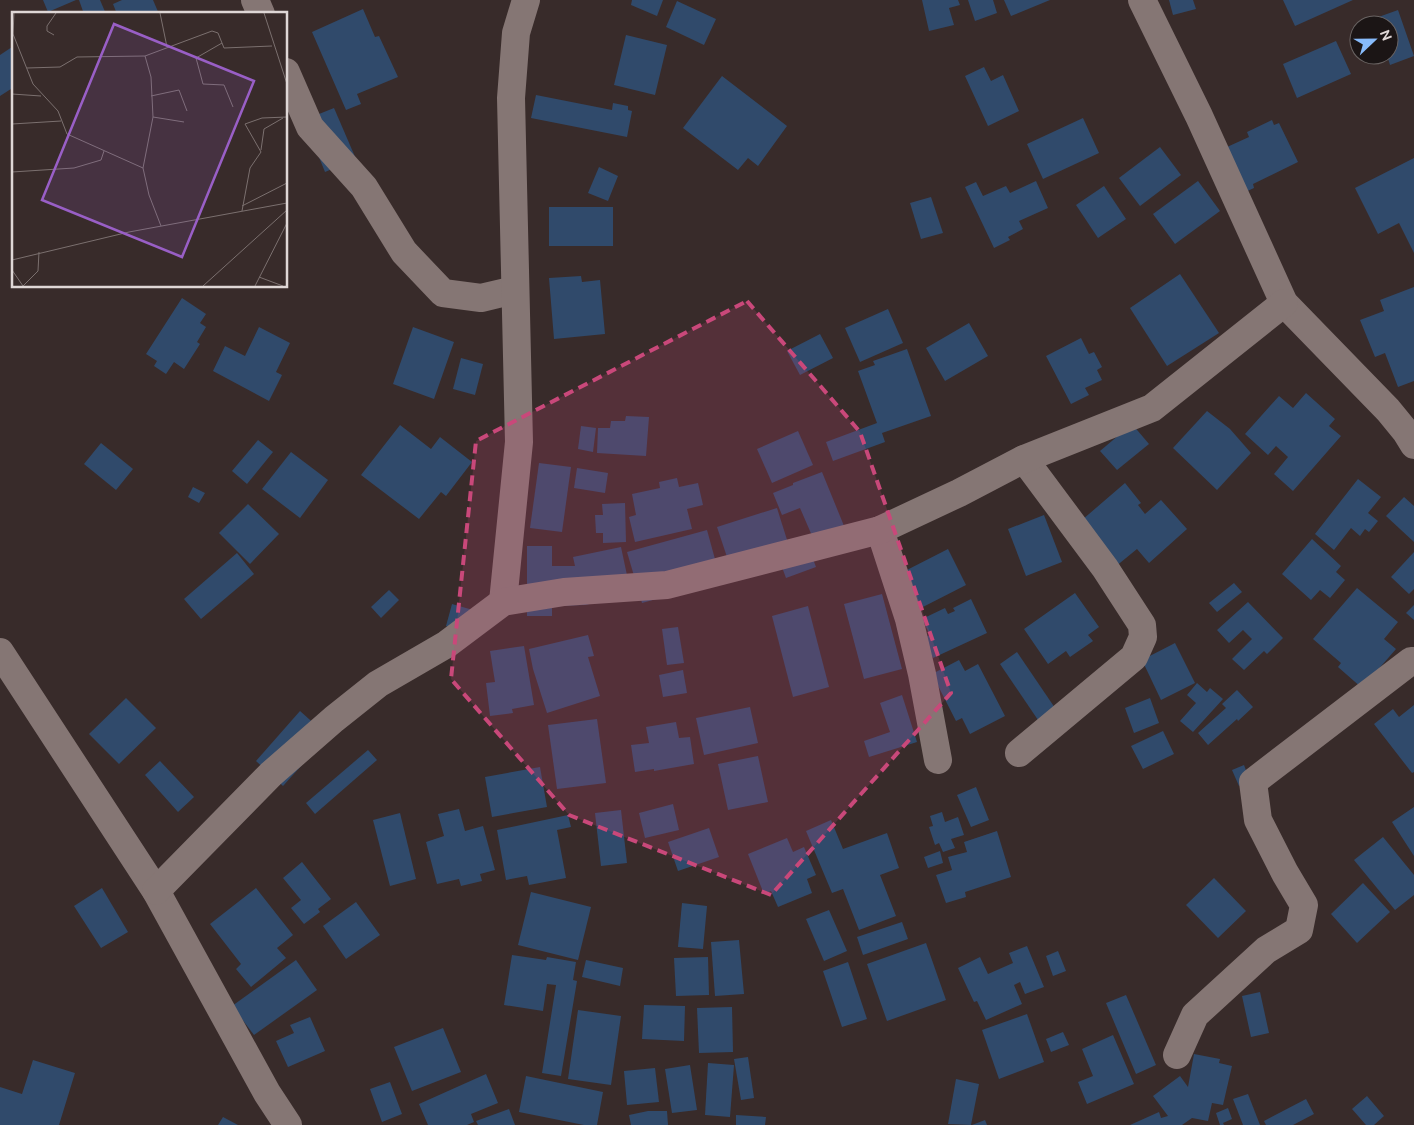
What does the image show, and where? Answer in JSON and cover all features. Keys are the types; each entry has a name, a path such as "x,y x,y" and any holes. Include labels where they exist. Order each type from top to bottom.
{"street":[{"path":"256,0 260,12"},
{"path":"503,602 519,442 511,98 516,33 526,0"},
{"path":"1142,0 1199,116 1284,303 1412,434"},
{"path":"288,77 310,127 364,187 404,252 443,294 482,298 515,290"},
{"path":"156,891 271,774 334,718 378,684 447,644 503,602 564,592 667,585 880,530 959,493 1024,459 1152,408 1284,303"},
{"path":"1019,753 1134,657 1143,637 1142,625 1105,568 1024,459"},
{"path":"880,530 909,619 924,684 938,760"},
{"path":"0,652 156,891 267,1093 288,1125"},
{"path":"1177,1055 1195,1015 1266,950 1299,930 1304,905 1258,820 1253,782 1411,661 1414,661"}],"highlighted area":[{"path":"747,301 860,432 951,693 771,895 569,815 451,679 476,441"}],"building":[{"path":"43,0 76,0 48,12"},
{"path":"79,0 100,0 105,12 83,12"},
{"path":"122,0 153,0 158,12 116,12 113,4"},
{"path":"632,0 663,0 657,16 631,5"},
{"path":"922,0 958,0 960,5 949,8 954,25 929,31"},
{"path":"968,0 993,0 997,13 975,21"},
{"path":"1004,0 1050,0 1011,16"},
{"path":"1169,0 1193,0 1196,9 1173,15"},
{"path":"1283,0 1353,0 1295,26"},
{"path":"677,1 716,19 704,45 666,27"},
{"path":"363,9 375,37 379,36 398,77 357,94 361,104 346,110 312,32"},
{"path":"1398,10 1414,56 1399,62 1399,15 1384,15"},
{"path":"626,35 667,45 655,95 614,85"},
{"path":"1336,41 1351,74 1297,98 1283,64"},
{"path":"12,47 12,88 0,96 0,55"},
{"path":"984,67 991,81 1003,75 1019,111 988,126 965,76"},
{"path":"722,76 787,126 758,166 748,158 738,170 683,128"},
{"path":"536,95 612,110 613,103 628,106 628,110 632,111 627,137 531,118"},
{"path":"334,108 356,159 325,172 304,120"},
{"path":"1083,118 1099,153 1043,179 1027,144"},
{"path":"1272,120 1274,125 1279,123 1298,162 1253,184 1254,188 1241,194 1227,147 1249,137 1247,132"},
{"path":"1160,147 1181,175 1140,206 1119,178"},
{"path":"1414,158 1414,253 1399,223 1378,234 1355,188"},
{"path":"599,167 618,176 608,201 588,193"},
{"path":"1036,181 1048,208 1019,221 1023,229 1008,237 1010,240 994,248 965,187 976,182 983,196 1006,186 1010,193"},
{"path":"1198,181 1220,211 1175,244 1153,214"},
{"path":"1104,186 1126,219 1098,238 1076,205"},
{"path":"931,197 943,233 921,239 910,203"},
{"path":"549,207 613,207 613,246 549,246"},
{"path":"1180,274 1219,333 1167,366 1130,308"},
{"path":"581,276 582,282 600,280 605,334 554,339 549,278"},
{"path":"1414,287 1414,381 1398,387 1385,353 1375,357 1360,320 1384,311 1380,300"},
{"path":"182,298 206,314 200,323 206,327 197,342 200,344 184,369 174,362 166,374 154,366 157,361 146,354"},
{"path":"888,309 903,343 860,362 845,328"},
{"path":"969,323 988,356 945,381 926,348"},
{"path":"259,327 290,343 276,372 282,375 269,401 213,371 225,346 245,356"},
{"path":"413,327 454,342 434,399 393,384"},
{"path":"820,334 833,358 800,375 787,351"},
{"path":"1081,338 1089,354 1094,352 1102,367 1097,370 1102,380 1085,388 1089,395 1071,404 1046,356"},
{"path":"907,349 931,416 882,433 885,442 833,461 826,442 877,423 858,371 875,365 873,361"},
{"path":"461,358 483,364 475,395 453,389"},
{"path":"1306,393 1335,419 1329,426 1341,436 1293,491 1274,474 1288,457 1276,446 1268,455 1245,434 1279,396 1293,408"},
{"path":"1207,411 1230,429 1251,453 1217,490 1173,448"},
{"path":"626,416 649,417 646,456 597,453 598,428 610,428 611,421 625,421"},
{"path":"1132,424 1149,444 1117,470 1100,451"},
{"path":"400,425 431,449 440,437 472,462 446,496 441,492 419,519 361,475"},
{"path":"581,426 596,428 593,452 578,449"},
{"path":"798,431 813,465 772,483 757,449"},
{"path":"258,440 273,452 247,484 232,471"},
{"path":"101,443 133,469 116,490 84,464"},
{"path":"291,452 328,480 300,518 262,489"},
{"path":"539,463 571,467 562,532 530,528"},
{"path":"577,468 608,473 605,493 574,488"},
{"path":"822,472 851,543 813,559 816,567 786,578 779,559 813,538 800,508 782,515 773,493"},
{"path":"677,478 679,487 698,483 703,505 687,509 692,529 635,542 629,517 636,515 632,494 660,488 659,482"},
{"path":"1358,479 1381,497 1368,513 1378,521 1369,532 1365,529 1360,536 1351,528 1334,550 1315,534"},
{"path":"1125,483 1141,503 1138,505 1145,514 1161,500 1187,529 1149,563 1137,549 1115,567 1082,520"},
{"path":"193,487 205,493 199,503 188,497"},
{"path":"1404,497 1414,506 1414,542 1386,516"},
{"path":"625,503 626,542 603,543 603,533 596,533 595,515 603,515 602,504"},
{"path":"248,504 279,534 250,564 219,533"},
{"path":"777,508 788,543 732,572 717,527"},
{"path":"1044,515 1062,562 1026,576 1008,529"},
{"path":"707,530 721,581 642,603 627,552"},
{"path":"1312,539 1341,566 1336,572 1345,580 1330,598 1320,590 1311,600 1282,574"},
{"path":"527,546 552,546 552,566 575,566 573,557 621,547 631,594 585,605 552,606 552,616 527,616"},
{"path":"948,549 966,585 919,609 901,573"},
{"path":"1414,552 1414,589 1409,594 1391,577"},
{"path":"237,553 254,574 201,619 184,599"},
{"path":"1234,583 1242,592 1217,612 1209,603"},
{"path":"1357,588 1398,622 1384,639 1396,649 1362,688 1338,667 1341,663 1313,639"},
{"path":"389,590 399,600 381,618 371,607"},
{"path":"1075,593 1099,627 1088,635 1093,641 1070,657 1066,651 1048,664 1024,629"},
{"path":"882,594 902,669 864,679 844,604"},
{"path":"971,599 987,633 933,658 923,638 930,635 922,619 945,608 948,614 955,611 953,608"},
{"path":"1248,602 1283,638 1267,654 1264,651 1244,670 1232,659 1252,639 1243,630 1229,643 1217,630"},
{"path":"452,604 473,610 466,633 446,626"},
{"path":"1414,605 1414,620 1406,613"},
{"path":"808,606 829,687 793,697 772,616"},
{"path":"678,627 684,663 667,665 662,629"},
{"path":"588,635 594,656 588,657 600,696 547,713 533,669 529,649"},
{"path":"1175,643 1195,683 1161,700 1142,660"},
{"path":"524,646 534,705 512,709 513,713 490,716 486,683 495,682 490,651"},
{"path":"1017,652 1055,708 1038,720 1000,664"},
{"path":"959,660 965,671 978,664 1005,716 970,734 962,718 956,721 932,674"},
{"path":"683,670 687,693 663,697 659,675"},
{"path":"1197,683 1207,692 1210,688 1223,699 1193,732 1180,721 1196,703 1187,695"},
{"path":"1237,690 1253,707 1208,745 1198,733 1226,708 1222,704"},
{"path":"902,695 917,742 869,757 864,741 890,732 880,703"},
{"path":"126,698 156,728 119,764 89,734"},
{"path":"1150,698 1159,723 1134,733 1125,708"},
{"path":"1414,705 1414,772 1412,773 1374,724 1393,709 1399,717"},
{"path":"750,707 758,743 704,755 696,718"},
{"path":"300,711 328,736 283,786 256,761"},
{"path":"597,719 606,783 557,789 548,725"},
{"path":"676,722 679,738 690,737 694,764 654,771 654,769 635,772 631,745 649,743 646,727"},
{"path":"1163,731 1174,754 1143,769 1131,746"},
{"path":"368,750 377,760 315,814 306,803"},
{"path":"758,756 768,802 728,810 718,764"},
{"path":"160,761 194,797 178,812 145,775"},
{"path":"1244,765 1250,781 1239,786 1232,770"},
{"path":"540,767 547,807 492,817 485,777"},
{"path":"976,787 989,820 971,827 957,795"},
{"path":"673,804 679,830 645,838 639,813"},
{"path":"1414,807 1414,856 1392,822"},
{"path":"459,809 465,831 483,826 495,870 480,874 482,881 461,886 459,879 437,884 426,842 444,836 438,814"},
{"path":"621,810 627,863 601,866 595,813"},
{"path":"942,812 945,822 958,817 964,835 951,839 955,848 943,852 939,843 935,845 929,827 933,826 930,816"},
{"path":"400,813 416,879 390,886 373,820"},
{"path":"568,815 571,827 557,830 566,878 529,885 527,876 506,880 497,830"},
{"path":"831,820 843,849 887,833 899,868 880,875 896,916 859,930 843,889 832,893 806,831"},
{"path":"709,828 719,857 678,871 668,842"},
{"path":"997,831 1011,877 965,892 966,897 946,903 936,875 952,870 948,857 967,852 964,842"},
{"path":"1383,837 1414,875 1414,895 1395,910 1354,860"},
{"path":"787,838 793,852 804,847 816,875 807,879 812,893 778,907 771,891 764,894 748,854"},
{"path":"940,851 943,863 928,868 924,857"},
{"path":"302,862 331,899 318,909 320,912 304,924 291,908 301,900 283,878"},
{"path":"1214,878 1246,911 1218,938 1186,905"},
{"path":"1363,883 1390,912 1357,943 1331,914"},
{"path":"102,888 128,932 101,948 74,906"},
{"path":"256,888 293,935 277,948 286,958 251,987 236,969 241,964 210,924"},
{"path":"531,892 591,907 578,960 518,945"},
{"path":"356,902 380,935 346,959 323,926"},
{"path":"682,903 707,906 703,949 678,947"},
{"path":"829,910 847,951 824,961 806,919"},
{"path":"902,922 908,939 863,955 857,937"},
{"path":"739,940 744,994 715,996 711,942"},
{"path":"926,943 946,1000 887,1021 867,964"},
{"path":"1027,946 1044,987 1025,994 1020,982 1014,985 1022,1004 986,1020 977,1001 974,1002 958,968 980,957 988,974 1013,963 1009,953"},
{"path":"1058,951 1066,971 1053,976 1046,956"},
{"path":"512,955 546,960 547,957 576,962 573,980 577,981 561,1076 542,1073 556,985 547,984 543,1011 504,1005"},
{"path":"708,957 709,995 676,996 674,958"},
{"path":"296,960 317,990 254,1035 232,1006"},
{"path":"586,960 623,968 620,986 582,977"},
{"path":"848,962 867,1019 842,1027 823,971"},
{"path":"1260,992 1269,1033 1251,1037 1242,996"},
{"path":"1126,995 1156,1065 1136,1074 1106,1003"},
{"path":"644,1005 685,1006 684,1041 642,1039"},
{"path":"732,1007 733,1052 699,1053 697,1008"},
{"path":"578,1010 621,1016 611,1085 568,1079"},
{"path":"1027,1014 1044,1062 999,1079 982,1030"},
{"path":"310,1017 325,1051 288,1067 276,1041 294,1033 290,1025"},
{"path":"443,1028 461,1072 412,1091 394,1047"},
{"path":"1063,1032 1069,1045 1051,1052 1046,1039"},
{"path":"1113,1035 1134,1084 1087,1104 1078,1082 1093,1076 1082,1049"},
{"path":"1194,1054 1220,1059 1219,1063 1232,1066 1223,1105 1212,1103 1208,1121 1192,1118 1182,1125 1130,1125 1159,1112 1161,1118 1168,1116 1153,1096 1180,1076 1188,1087"},
{"path":"748,1057 754,1098 741,1100 734,1059"},
{"path":"33,1060 75,1073 59,1125 0,1125 0,1087 22,1094"},
{"path":"708,1063 734,1065 730,1117 705,1115"},
{"path":"690,1065 697,1110 672,1113 665,1069"},
{"path":"655,1068 659,1102 627,1105 624,1071"},
{"path":"486,1074 498,1103 471,1114 474,1122 467,1125 428,1125 419,1104"},
{"path":"526,1076 603,1092 597,1125 584,1125 519,1112"},
{"path":"956,1079 979,1084 971,1125 948,1124"},
{"path":"390,1082 402,1114 382,1122 370,1089"},
{"path":"1248,1094 1260,1125 1243,1125 1233,1099"},
{"path":"1367,1096 1384,1116 1374,1125 1366,1125 1352,1109"},
{"path":"1306,1099 1314,1114 1293,1125 1266,1125 1264,1121"},
{"path":"1228,1108 1232,1119 1223,1123 1224,1125 1220,1125 1216,1113"},
{"path":"509,1109 515,1125 478,1125 476,1121"},
{"path":"648,1111 667,1111 668,1125 631,1125 629,1115"},
{"path":"736,1115 766,1117 765,1125 736,1125"},
{"path":"223,1117 238,1125 218,1125"},
{"path":"985,1120 987,1125 972,1125"}]}
